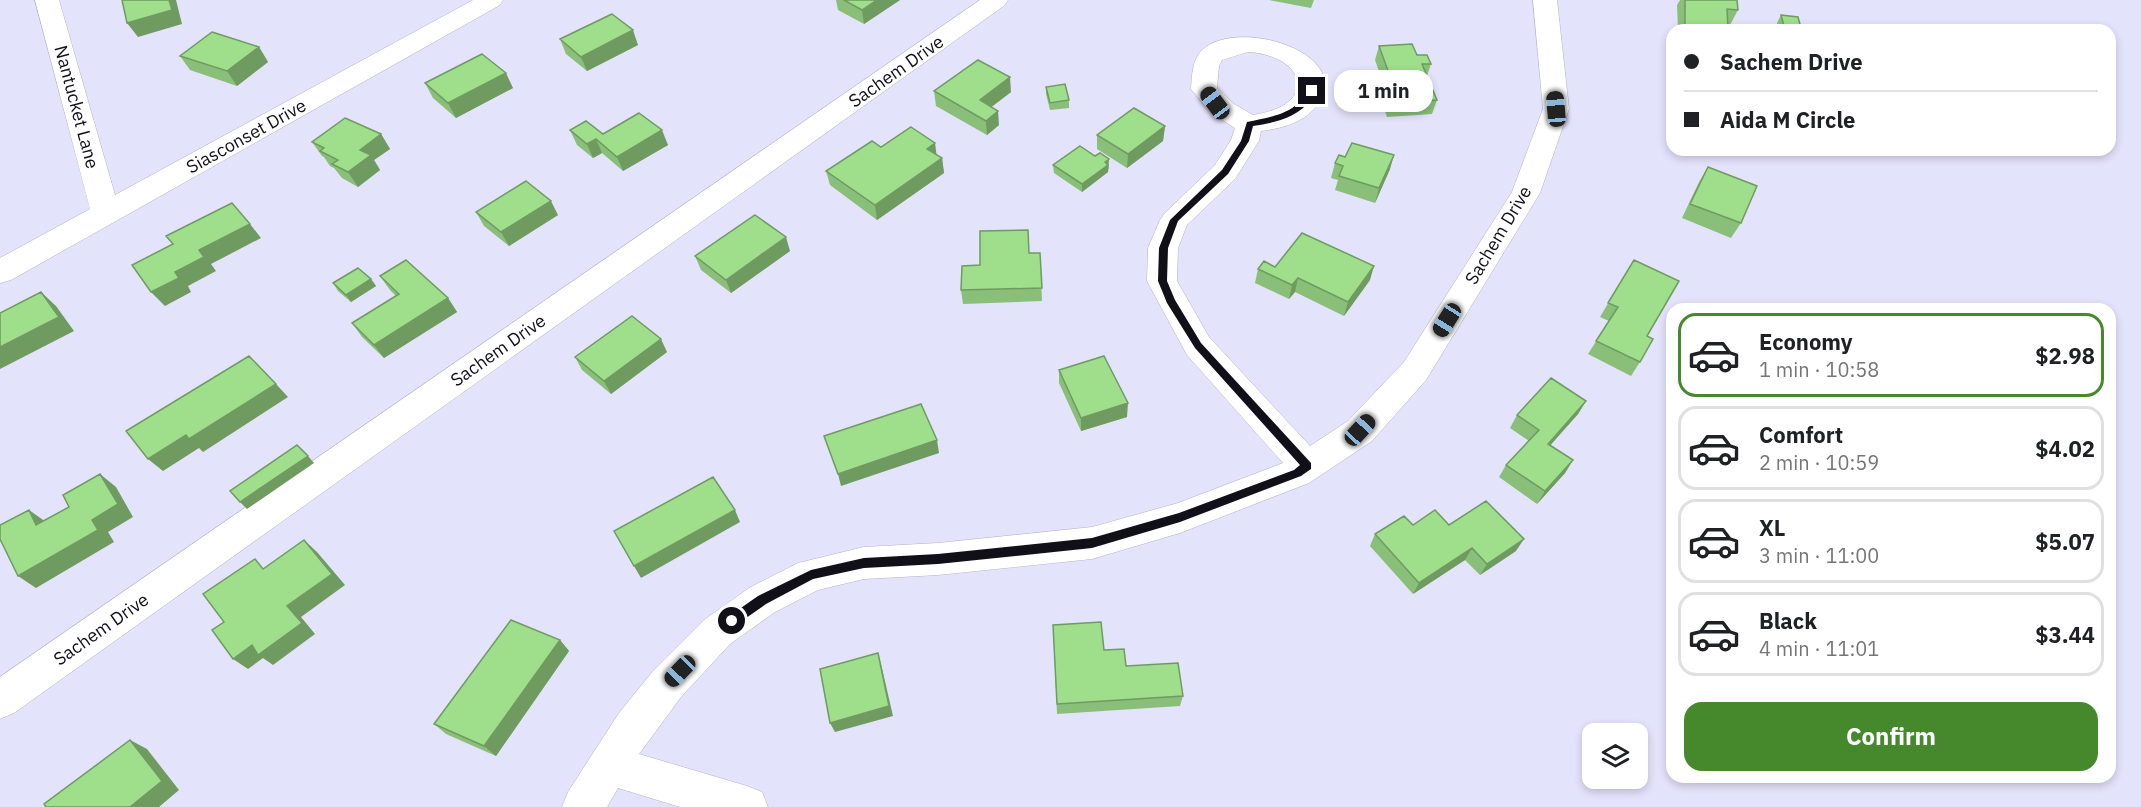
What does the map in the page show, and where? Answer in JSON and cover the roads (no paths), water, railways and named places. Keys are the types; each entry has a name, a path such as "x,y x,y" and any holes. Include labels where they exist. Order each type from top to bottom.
{"street":[{"name":"Nantucket Lane","path":"47,0 106,214"},
{"name":"Siasconset Drive","path":"0,272 491,0"},
{"name":"Sachem Drive","path":"0,700 996,0"},
{"name":"Sachem Drive","path":"583,807 633,727 667,684 717,632 762,600 811,575 864,563 938,559 1092,543 1180,518 1298,473 1360,430 1415,371 1526,193 1556,109 1545,0"},
{"path":"1250,124 1245,141 1225,172 1175,220 1163,248 1162,281 1198,346 1307,466"},
{"path":"609,765 747,807"}]}
